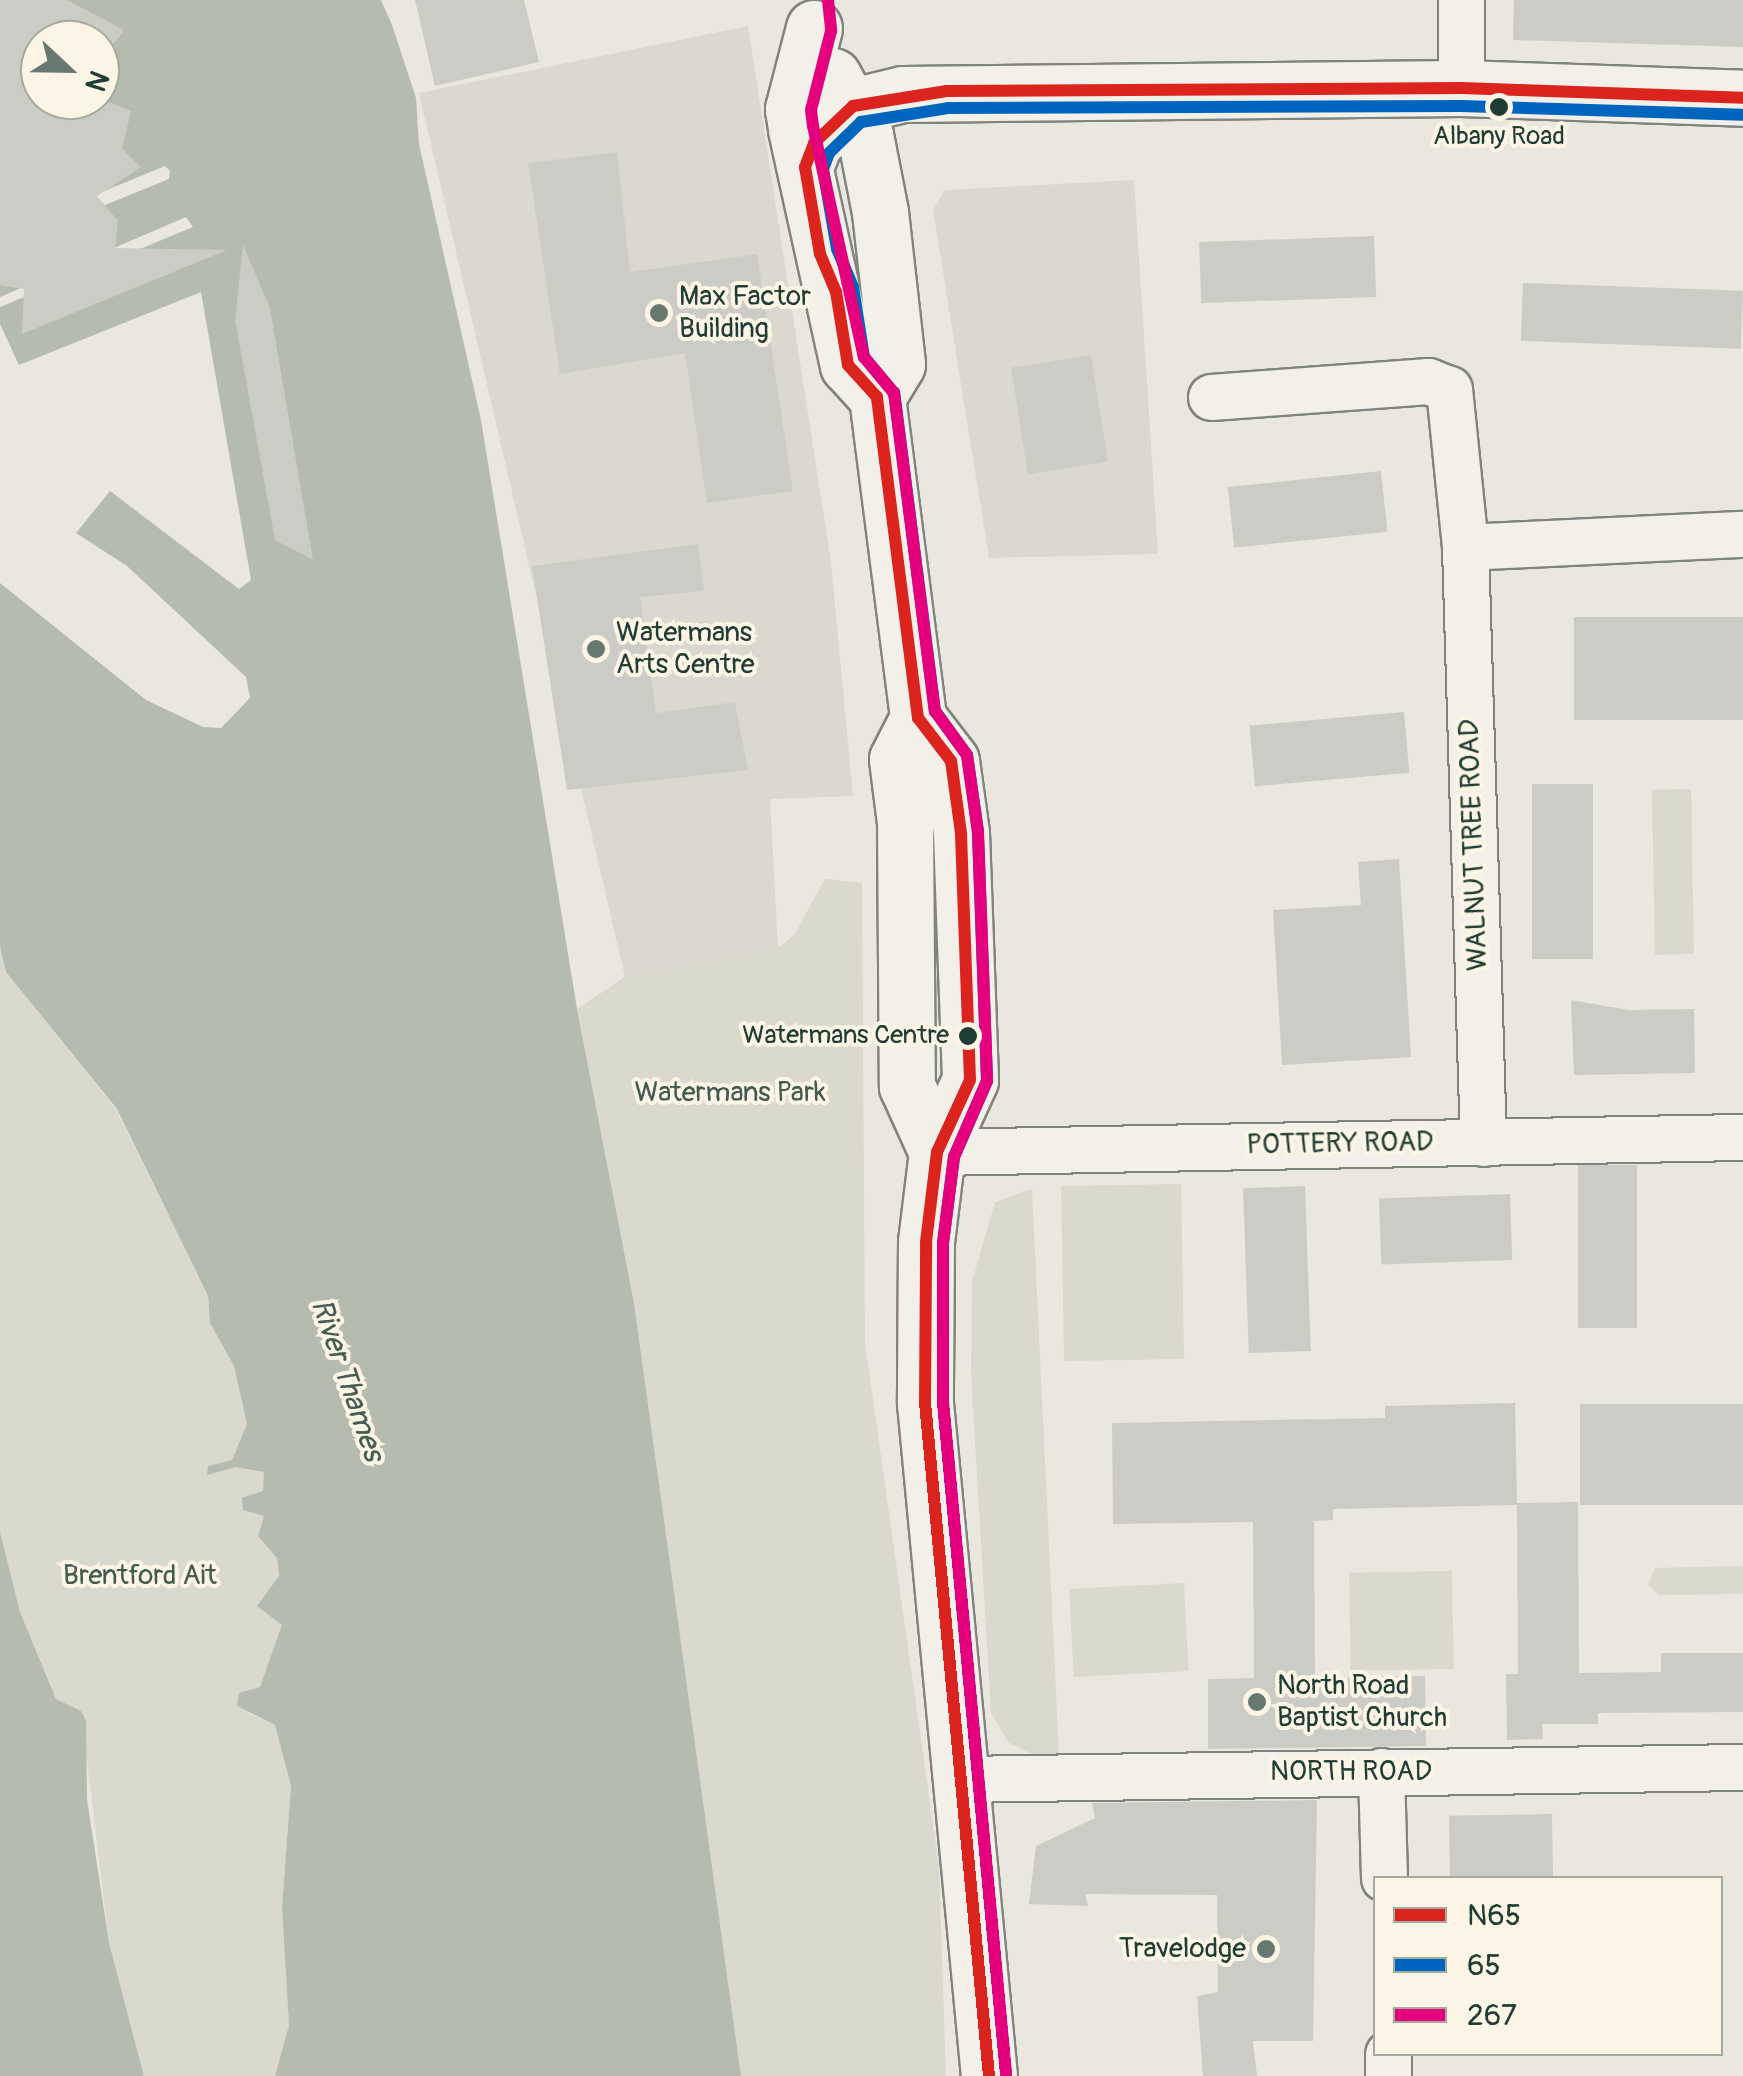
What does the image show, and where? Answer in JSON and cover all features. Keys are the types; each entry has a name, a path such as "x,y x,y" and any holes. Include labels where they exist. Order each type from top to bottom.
{"main road":[{"path":"812,14 854,106 873,164 897,364 877,397"},
{"path":"812,14 793,110 848,365 877,397 918,718 951,761 971,1039 970,1080 937,1152 923,1314 926,1446 988,2076"},
{"path":"805,167 814,143 854,106 947,91 1461,88 1743,98"}],"street":[{"path":"1461,0 1461,88"},
{"name":"WALNUT TREE ROAD","path":"1211,397 1428,381 1449,389 1465,547 1482,1143"},
{"path":"1465,547 1743,534"},
{"name":"POTTERY ROAD","path":"937,1152 1743,1137"},
{"name":"NORTH ROAD","path":"960,1780 1743,1767"},
{"path":"1381,1771 1384,1876"}],"shaded area":[{"path":"748,26 831,562 853,796 770,799 778,948 625,977 419,93"},
{"path":"1134,180 1158,554 989,558 933,210 945,190"}],"green space":[{"path":"1691,789 1694,954 1655,955 1652,790"},
{"name":"Watermans Park","path":"825,879 862,883 865,1343 939,1867 946,2076 741,2076 634,1303 577,1009 625,977 778,948 794,935"},
{"name":"Brentford Ait","path":"0,947 6,972 116,1109 208,1296 210,1323 234,1366 247,1424 232,1460 209,1466 207,1474 236,1467 265,1471 263,1492 242,1498 243,1510 264,1516 258,1536 277,1558 282,1625 273,1663 247,1713 275,1725 291,1786 282,1907 289,2025 275,2076 144,2076 109,1943 81,1711 56,1699 20,1612 0,1532"},
{"path":"1181,1184 1184,1359 1064,1361 1061,1186"},
{"path":"1032,1189 1059,1755 1036,1756 1009,1743 991,1713 971,1374 972,1282 995,1202"},
{"path":"1743,1566 1743,1594 1659,1595 1648,1585 1655,1568"},
{"path":"1452,1571 1454,1669 1351,1671 1349,1573"},
{"path":"1184,1583 1189,1671 1074,1677 1069,1589"}],"water":[{"name":"River Thames","path":"0,0 381,0 392,25 416,98 419,144 481,420 577,1009 634,1303 741,2076 275,2076 289,2025 282,1907 291,1786 275,1725 237,1706 239,1693 260,1687 282,1625 257,1606 279,1576 277,1558 258,1536 264,1516 243,1510 242,1498 263,1491 264,1472 236,1467 207,1475 208,1466 232,1460 247,1424 234,1366 210,1323 208,1296 117,1109 6,972 0,947 0,583 146,700 203,727 221,728 250,698 246,677 127,566 76,533 110,491 239,589 251,580 201,292 19,365 0,324 0,307 193,227 186,217 0,297 0,248 169,179 170,171 165,166 0,234 34,120 120,120 120,20 20,20"},
{"path":"0,1532 20,1612 56,1699 81,1711 86,1721 87,1799 109,1943 144,2076 0,2076"}],"building":[{"path":"0,0 67,0 105,20 20,20 20,120 120,120 120,107 131,111 122,149 141,167 97,196 118,221 115,248 227,250 22,334 24,289 0,285"},
{"path":"415,0 524,0 539,62 435,86"},
{"path":"1514,0 1743,0 1743,47 1513,40"},
{"name":"Max Factor Building","path":"617,152 630,272 757,254 793,491 707,503 685,353 560,374 528,163"},
{"path":"1374,236 1376,297 1201,303 1199,242"},
{"path":"243,245 270,308 313,560 275,540 235,320"},
{"path":"1523,283 1743,291 1741,349 1521,341"},
{"path":"1091,355 1108,462 1028,474 1011,368"},
{"path":"1381,471 1387,532 1234,548 1228,487"},
{"name":"Watermans Arts Centre","path":"698,544 704,591 640,597 656,713 735,702 748,770 567,790 532,566"},
{"path":"1574,617 1743,617 1743,720 1574,720"},
{"path":"1404,712 1409,773 1255,786 1250,726"},
{"path":"1532,784 1593,784 1593,959 1532,959"},
{"path":"1399,859 1411,1057 1282,1065 1273,910 1361,905 1358,862"},
{"path":"1571,1000 1629,1010 1694,1009 1695,1073 1574,1075"},
{"path":"1578,1165 1637,1165 1637,1328 1578,1328"},
{"path":"1305,1186 1311,1351 1249,1353 1243,1188"},
{"path":"1510,1194 1512,1260 1381,1265 1379,1199"},
{"path":"1515,1403 1517,1505 1333,1509 1333,1520 1314,1521 1315,1677 1425,1676 1426,1746 1208,1749 1208,1679 1254,1678 1253,1522 1113,1524 1112,1423 1385,1418 1385,1406"},
{"path":"1580,1404 1743,1404 1743,1505 1580,1505"},
{"path":"1578,1502 1579,1673 1661,1672 1661,1653 1743,1653 1743,1712 1598,1713 1598,1724 1542,1724 1543,1739 1507,1740 1506,1674 1518,1674 1517,1503"},
{"name":"Travelodge","path":"1317,1800 1313,2041 1253,2041 1257,2076 1203,2076 1197,1996 1218,1992 1217,1895 1085,1894 1088,1906 1029,1904 1036,1846 1095,1818 1092,1803"},
{"path":"1552,1814 1553,1876 1450,1876 1449,1816"}],"transit line":[{"name":"267","path":"828,0 831,31 811,110 813,126 864,357 894,393 935,711 967,755 978,832 987,1081 954,1157 943,1243 943,1402 1006,2074"},
{"name":"N65","path":"989,2076 925,1403 926,1242 937,1152 970,1080 961,833 951,761 918,718 877,397 848,365 836,292 820,254 805,167 814,143 853,106 947,91 1461,88 1743,98"},
{"name":"65","path":"1006,2074 943,1402 943,1243 954,1157 987,1081 978,831 967,755 935,711 894,393 864,357 853,287 837,249 823,169 829,153 861,122 948,108 1461,106 1742,115"}],"place":[{"name":"Albany Road","path":"1499,107"},
{"name":"Max Factor Building","path":"659,313"},
{"name":"Watermans Arts Centre","path":"596,649"},
{"name":"Watermans Centre","path":"968,1036"},
{"name":"North Road Baptist Church","path":"1257,1702"},
{"name":"Travelodge","path":"1266,1949"}]}
